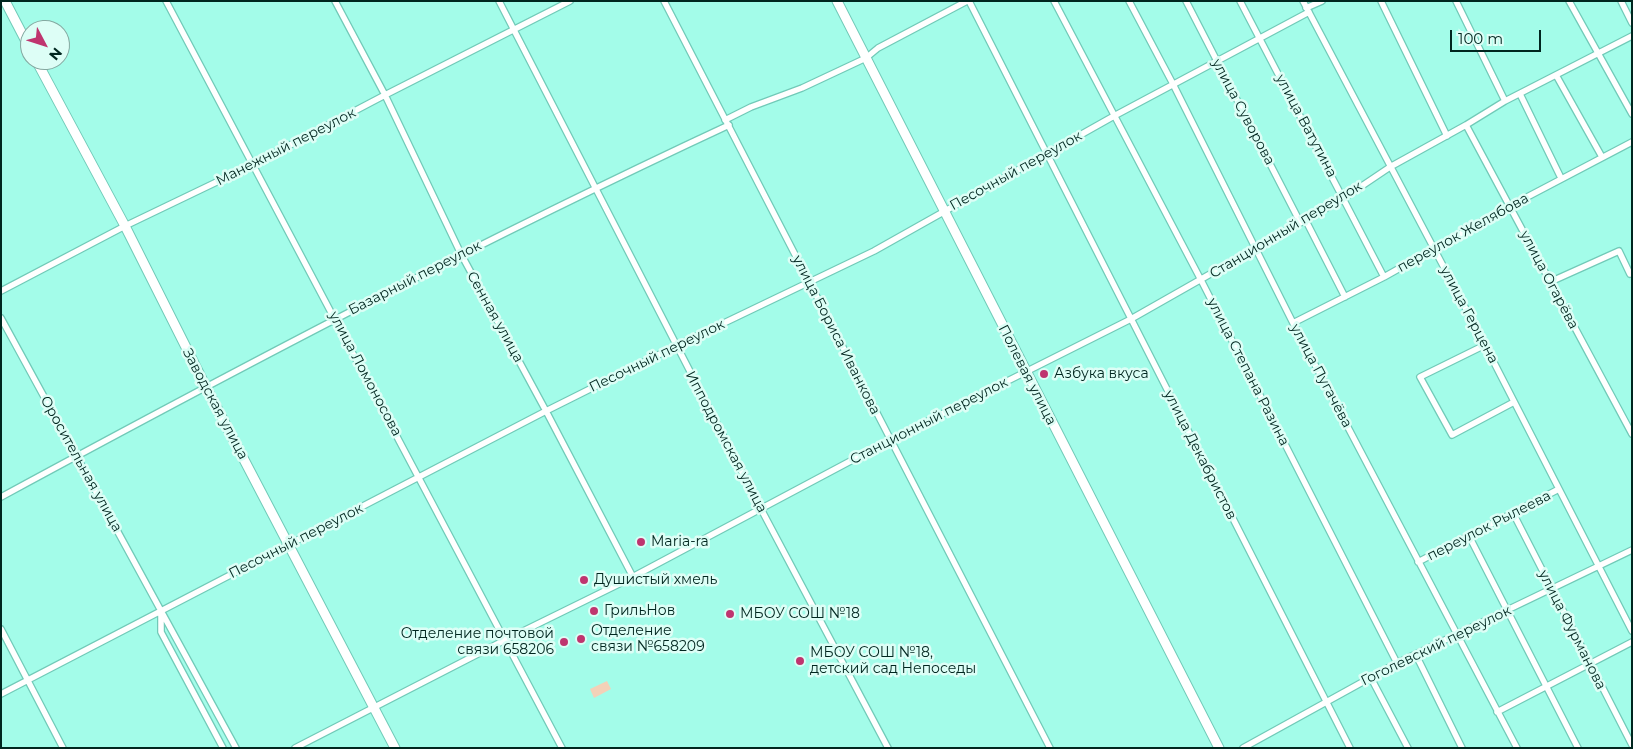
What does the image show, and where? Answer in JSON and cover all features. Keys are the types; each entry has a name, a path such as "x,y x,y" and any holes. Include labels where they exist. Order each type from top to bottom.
{"street":[{"path":"5,1 20,29"},
{"name":"улица Ломоносова","path":"166,1 562,748"},
{"name":"Сенная улица","path":"335,1 385,95 461,254 633,577"},
{"name":"Ипподромская улица","path":"499,1 676,346 888,748"},
{"name":"Манежный переулок","path":"1,290 124,226 252,165 570,1"},
{"name":"улица Бориса Иванкова","path":"664,1 1050,748"},
{"name":"Полевая улица","path":"837,1 1025,372 1219,748"},
{"name":"Базарный переулок","path":"1,497 206,387 461,254 727,123 751,107 802,88 866,58 878,48 968,1"},
{"name":"улица Декабристов","path":"968,1 1350,748"},
{"name":"улица Степана Разина","path":"1054,1 1201,280 1397,664"},
{"name":"улица Пугачёва","path":"1129,1 1173,84 1293,323 1516,748"},
{"name":"улица Суворова","path":"1186,1 1216,61 1345,297"},
{"name":"улица Ватутина","path":"1240,1 1384,277"},
{"name":"улица Герцена","path":"1303,1 1485,345 1632,631"},
{"name":"Песочный переулок","path":"1,694 676,346 874,252 1047,153 1259,38 1322,1"},
{"path":"1381,1 1447,136"},
{"path":"1456,1 1505,101"},
{"path":"1569,1 1632,114"},
{"path":"1621,1 1632,23"},
{"name":"Станционный переулок","path":"295,748 505,640 633,577 890,440 1131,319 1344,198 1390,167 1505,101 1632,36"},
{"name":"Заводская улица","path":"41,70 395,748"},
{"path":"1556,75 1602,157"},
{"path":"1520,94 1561,178"},
{"name":"улица Огарёва","path":"1466,125 1632,434"},
{"name":"переулок Желябова","path":"1293,323 1384,277 1561,178 1632,142"},
{"path":"1550,282 1619,251 1630,274"},
{"name":"Оросительная улица","path":"1,318 236,748"},
{"path":"1485,345 1420,377 1452,435 1514,402"},
{"name":"переулок Рылеева","path":"1418,562 1559,489"},
{"name":"улица Фурманова","path":"1513,513 1632,745"},
{"path":"1469,536 1578,748"},
{"name":"Гоголевский переулок","path":"1243,748 1397,664 1632,550"},
{"name":"Оросительная улица","path":"161,610 161,632 223,748"},
{"path":"1,629 63,748"},
{"path":"1497,712 1545,685 1632,642"},
{"path":"1416,655 1462,748"},
{"path":"1371,678 1408,748"}],"shaded area":[{"path":"607,681 611,689 594,698 590,689"}],"place":[{"name":"Азбука вкуса","path":"1044,374"},
{"name":"Maria-ra","path":"641,542"},
{"name":"Душистый хмель","path":"584,580"},
{"name":"ГрильНов","path":"594,611"},
{"name":"МБОУ СОШ №18","path":"730,614"},
{"name":"Отделение связи №658209","path":"581,639"},
{"name":"Отделение почтовой связи 658206","path":"564,642"},
{"name":"МБОУ СОШ №18, детский сад Непоседы","path":"800,661"}]}
